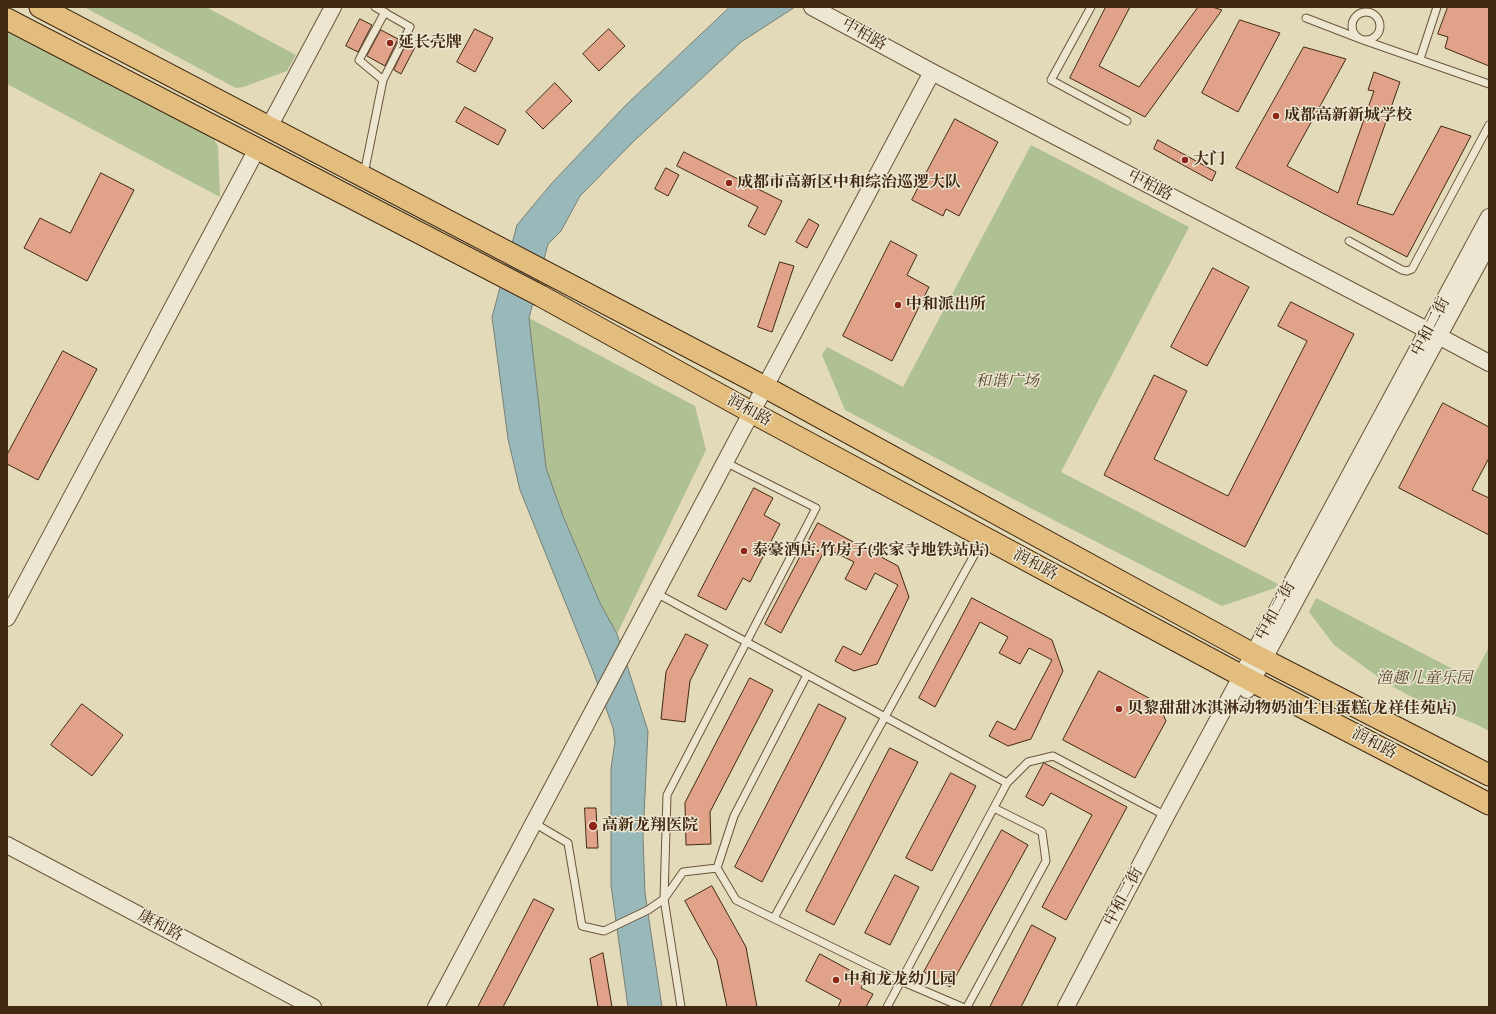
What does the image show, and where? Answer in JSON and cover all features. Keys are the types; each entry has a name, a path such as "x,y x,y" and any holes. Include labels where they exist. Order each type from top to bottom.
{"main road":[{"name":"润和路","path":"40,7 765,387 1259,656 1489,775"},
{"name":"润和路","path":"7,19 256,150 541,296 751,412 1247,679 1489,804"}],"street":[{"path":"269,127 332,7"},
{"name":"中柏路","path":"812,7 932,72 1489,363"},
{"path":"436,1007 932,72"},
{"path":"7,618 256,150"},
{"name":"中和二街","path":"1434,333 1489,217"},
{"name":"中和二街","path":"1076,1007 1259,656 1434,333 1489,243"},
{"name":"中和二街","path":"1066,1007 1166,816 1247,679"},
{"name":"康和路","path":"7,845 313,1007"}],"lane":[{"path":"364,176 383,80 410,27 375,7"},
{"path":"1091,7 1051,80 1127,121"},
{"path":"1353,21 1359,14 1367,12 1372,13 1378,18 1381,27 1376,36 1368,40 1363,40 1355,34 1353,30 1353,21 1358,7"},
{"path":"1420,59 1437,7"},
{"path":"383,80 359,60 385,12"},
{"path":"1306,18 1363,40 1489,84"},
{"path":"1349,241 1402,270 1407,271 1412,269 1489,125"},
{"path":"681,1007 664,899 666,795 816,508 725,462"},
{"path":"774,918 984,537"},
{"path":"656,593 1007,783"},
{"path":"807,675 734,816 717,868 736,900 901,980 962,1007"},
{"path":"887,1007 1007,783 1028,762 1053,756 1166,816"},
{"path":"967,1007 1046,861 1042,832 994,808"},
{"path":"534,823 568,843 582,926 604,931 648,910 664,899 683,872 717,868"}],"green space":[{"path":"84,7 206,7 296,55 287,71 243,87 236,88"},
{"path":"7,25 212,136 218,146 220,197 7,84"},
{"name":"和谐广场","path":"1031,145 1189,227 1061,472 1278,584 1275,588 1222,606 1040,513 845,410 822,355 827,347 903,387"},
{"path":"529,318 695,406 706,450 617,634 600,603 563,516 546,468"},
{"name":"渔趣儿童乐园","path":"1316,598 1472,679 1489,647 1489,731 1478,725 1421,702 1388,684 1334,645 1309,612"}],"water":[{"path":"730,7 795,7 741,42 634,141 580,196 561,231 548,244 529,318 546,468 563,516 600,603 617,634 648,731 643,837 645,893 662,1007 628,1007 611,885 611,768 615,742 613,728 593,671 520,490 508,439 492,317 517,225 552,183 625,106"}],"building":[{"path":"1106,7 1130,7 1099,66 1139,87 1198,7 1212,7 1222,10 1145,117 1070,78"},
{"path":"1448,7 1489,7 1489,66 1445,48 1448,37 1438,34"},
{"path":"360,19 372,25 358,52 346,46"},
{"path":"1240,20 1280,33 1238,112 1202,93"},
{"path":"475,29 493,38 475,72 457,62"},
{"path":"609,29 625,46 599,71 583,54"},
{"path":"381,30 398,39 385,66 367,56"},
{"path":"407,43 415,47 401,74 394,70"},
{"path":"1304,47 1346,59 1287,166 1338,193 1374,91 1368,90 1374,72 1400,82 1357,204 1393,215 1441,126 1471,136 1407,257 1236,168"},
{"path":"555,83 572,101 543,129 526,112"},
{"path":"465,107 506,130 498,145 456,122"},
{"path":"955,119 998,142 959,216 946,209 943,216 912,200"},
{"name":"大门","path":"1158,140 1216,172 1212,181 1154,149"},
{"name":"成都市高新区中和综治巡逻大队","path":"684,152 782,201 765,235 748,226 758,207 677,166"},
{"path":"666,168 679,175 668,196 655,189"},
{"path":"101,173 134,190 87,281 24,248 40,218 70,233"},
{"path":"809,219 819,225 807,248 796,242"},
{"path":"891,241 917,255 907,275 929,287 892,361 843,336"},
{"path":"780,262 794,266 772,332 758,327"},
{"path":"1213,268 1249,287 1207,366 1171,347"},
{"path":"1291,302 1354,334 1245,547 1104,475 1154,375 1187,391 1154,459 1228,496 1307,341 1278,326"},
{"path":"63,351 97,369 38,480 7,464 7,455"},
{"path":"1443,403 1489,427 1489,458 1472,490 1489,498 1489,535 1399,488"},
{"name":"泰豪酒店·竹房子(张家寺地铁站店)","path":"754,488 773,498 764,515 780,524 750,582 743,578 726,610 698,596"},
{"path":"818,523 898,566 909,597 877,664 854,671 835,661 843,646 861,655 898,585 875,573 866,590 845,579 854,562 826,548 781,633 765,624"},
{"path":"972,598 1052,640 1063,671 1031,739 1008,746 989,736 997,721 1015,730 1052,660 1029,648 1020,664 999,653 1008,637 980,622 935,707 919,698"},
{"path":"686,634 708,645 690,681 685,722 661,719 666,672"},
{"path":"1099,671 1158,703 1166,721 1135,778 1063,740"},
{"path":"750,678 773,690 710,812 711,844 686,845 685,803"},
{"path":"82,704 123,735 92,776 51,745"},
{"path":"819,704 846,718 762,882 735,867"},
{"path":"890,748 918,762 834,925 806,911"},
{"path":"1044,763 1127,807 1066,920 1042,907 1092,815 1051,793 1043,806 1026,797"},
{"path":"951,773 976,786 932,871 906,858"},
{"path":"585,808 596,808 598,848 587,848"},
{"path":"1002,830 1028,845 950,987 924,972"},
{"path":"895,875 919,887 890,945 865,933"},
{"path":"712,886 746,947 757,1007 727,1007 717,960 685,901"},
{"path":"534,899 554,909 503,1007 478,1007"},
{"path":"1032,925 1056,938 1021,1007 990,1007"},
{"path":"603,953 612,1007 598,1007 590,959"},
{"name":"中和龙龙幼儿园","path":"820,954 866,979 861,988 873,994 866,1007 838,1007 841,1000 806,981"}],"place":[{"name":"延长壳牌","path":"390,43"},
{"name":"成都高新新城学校","path":"1276,116"},
{"name":"大门","path":"1185,160"},
{"name":"成都市高新区中和综治巡逻大队","path":"729,183"},
{"name":"中和派出所","path":"898,305"},
{"name":"泰豪酒店·竹房子(张家寺地铁站店)","path":"744,551"},
{"name":"贝黎甜甜冰淇淋动物奶油生日蛋糕(龙祥佳苑店)","path":"1119,709"},
{"name":"高新龙翔医院","path":"593,826"},
{"name":"中和龙龙幼儿园","path":"836,980"}]}
